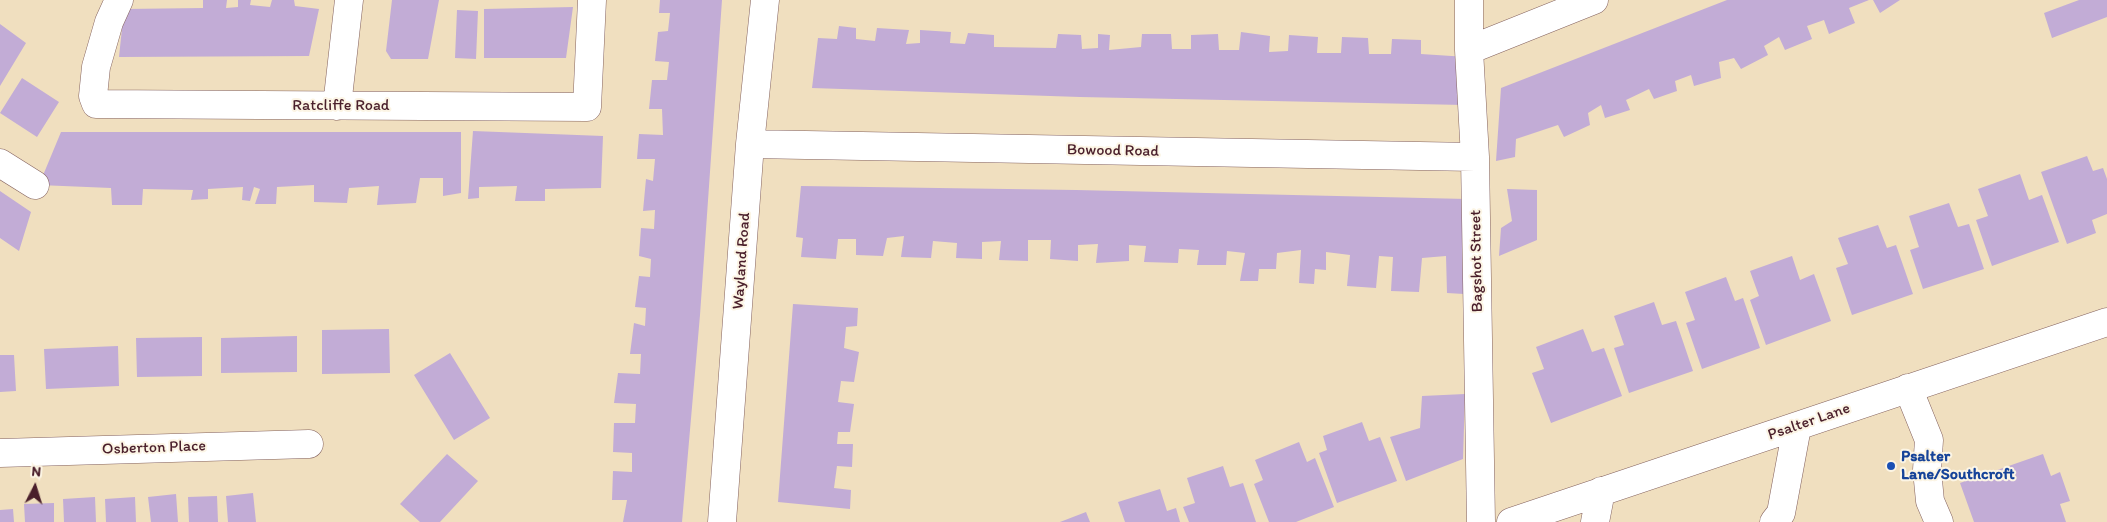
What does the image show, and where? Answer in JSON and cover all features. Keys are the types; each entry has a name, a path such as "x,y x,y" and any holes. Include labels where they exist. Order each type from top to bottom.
{"street":[{"name":"Ratcliffe Road","path":"118,0 109,22 96,67 93,96 96,104 587,107 592,0"},
{"path":"336,106 349,0"},
{"name":"Wayland Road","path":"722,522 750,144 765,0"},
{"name":"Bagshot Street","path":"1469,0 1469,50 1475,157 1481,522"},
{"path":"1469,50 1594,0"},
{"name":"Bowood Road","path":"750,144 1475,157"},
{"path":"0,163 35,185"},
{"name":"Psalter Lane","path":"1511,522 2107,322"},
{"path":"1908,388 1929,440 1927,470 1930,501 1939,522"},
{"path":"1774,522 1781,513 1797,427"},
{"name":"Osberton Place","path":"0,453 309,444"},
{"path":"1596,522 1600,491"}],"building":[{"path":"203,0 227,0 226,8 238,7 238,0 251,0 250,5 270,7 272,0 294,0 295,6 319,9 309,56 119,57 124,9 203,8"},
{"path":"392,0 439,0 428,59 391,59 386,51"},
{"path":"660,0 722,0 700,315 682,522 623,522 627,500 612,500 613,471 632,472 632,453 613,452 614,423 635,423 636,404 614,403 618,373 640,374 641,354 630,354 634,323 645,326 646,308 635,307 639,276 650,277 651,259 639,256 641,228 654,229 655,210 643,211 646,179 653,181 655,159 637,159 639,134 663,135 662,109 649,109 652,80 667,80 669,62 655,61 658,32 668,31 670,13 659,13"},
{"path":"1727,0 1869,0 1849,8 1855,23 1829,34 1824,20 1807,26 1812,39 1785,50 1779,37 1764,46 1768,55 1741,69 1734,58 1719,62 1721,78 1694,86 1691,75 1675,81 1677,91 1654,99 1649,89 1626,100 1630,110 1605,118 1601,105 1588,113 1590,125 1564,137 1558,125 1516,139 1515,157 1496,161 1501,88"},
{"path":"1873,0 1900,0 1880,13"},
{"path":"2079,0 2107,0 2107,17 2052,38 2044,13"},
{"path":"573,7 566,58 484,58 484,9"},
{"path":"457,10 478,11 476,59 455,58"},
{"path":"0,24 26,43 0,86"},
{"path":"839,26 856,28 856,39 875,41 877,28 909,30 906,44 920,43 920,30 951,32 950,43 965,44 968,33 994,35 994,47 1056,48 1058,34 1081,35 1082,49 1098,48 1098,34 1110,35 1109,50 1141,47 1142,34 1171,34 1172,49 1191,49 1191,35 1218,34 1219,50 1239,50 1241,32 1270,36 1269,52 1288,51 1289,35 1318,37 1317,53 1341,53 1342,37 1368,38 1369,54 1391,54 1392,39 1421,40 1421,54 1467,57 1464,105 1080,97 812,88 818,38 837,39"},
{"path":"22,78 59,102 37,137 0,113"},
{"path":"473,131 603,136 601,188 545,189 545,201 515,201 517,186 479,187 479,198 468,199"},
{"path":"61,132 461,132 461,193 443,196 443,178 420,178 416,203 377,205 379,186 349,188 347,203 314,202 314,185 277,187 276,204 255,204 260,189 254,187 250,201 242,200 243,187 208,189 208,199 191,200 193,190 143,189 142,205 112,205 111,188 39,185"},
{"path":"2087,156 2093,171 2103,168 2107,179 2107,214 2092,220 2096,233 2067,244 2041,172"},
{"path":"2020,174 2029,200 2042,195 2059,242 1992,266 1976,220 1988,216 1978,189"},
{"path":"801,186 1467,199 1464,294 1447,293 1446,256 1422,258 1419,292 1391,291 1393,257 1379,256 1376,288 1347,286 1350,255 1326,252 1326,270 1315,269 1314,284 1299,283 1301,250 1277,253 1276,269 1259,269 1258,281 1240,281 1245,253 1227,251 1226,265 1197,265 1199,250 1179,249 1178,263 1144,262 1146,246 1129,245 1129,261 1096,263 1098,244 1078,245 1078,261 1050,259 1051,240 1028,240 1028,261 999,260 1001,241 982,242 982,259 956,258 957,243 933,241 931,258 901,257 904,236 887,238 883,256 856,255 856,239 838,239 836,259 801,257 803,238 796,237"},
{"path":"1507,189 1537,190 1537,240 1499,256 1501,228 1512,221"},
{"path":"0,191 31,212 19,251 0,238"},
{"path":"1949,203 1958,227 1969,224 1984,269 1923,289 1910,250 1919,247 1909,216"},
{"path":"1878,225 1887,248 1896,245 1913,294 1852,315 1836,268 1848,264 1838,238"},
{"path":"1792,256 1800,280 1814,274 1831,321 1766,345 1750,300 1759,296 1750,271"},
{"path":"1726,277 1735,301 1743,298 1760,348 1702,369 1686,323 1695,320 1685,292"},
{"path":"1654,302 1662,325 1676,321 1693,371 1629,393 1614,348 1624,345 1614,316"},
{"path":"793,304 858,308 857,326 846,327 844,348 859,352 854,382 841,381 838,402 854,404 850,432 838,432 837,444 853,444 852,467 837,466 834,488 851,490 850,509 778,502"},
{"path":"389,329 390,373 322,374 322,330"},
{"path":"1583,329 1592,352 1604,348 1622,396 1551,423 1532,373 1544,369 1536,347"},
{"path":"297,336 297,372 221,373 221,338"},
{"path":"202,337 202,376 137,377 136,338"},
{"path":"118,346 119,386 46,389 44,349"},
{"path":"450,353 490,418 454,440 414,375"},
{"path":"0,355 14,355 16,391 0,392"},
{"path":"1465,394 1463,459 1406,481 1390,437 1420,428 1422,396"},
{"path":"1362,422 1369,441 1380,437 1397,481 1337,503 1319,453 1327,450 1323,436"},
{"path":"1299,442 1307,462 1315,458 1334,507 1296,522 1269,522 1254,484 1263,480 1255,460"},
{"path":"447,454 478,481 440,522 420,522 400,504"},
{"path":"2043,454 2051,476 2060,472 2070,501 2060,504 2066,522 1974,522 1960,483"},
{"path":"1223,466 1230,487 1243,483 1256,522 1189,522 1183,507 1195,503 1187,478"},
{"path":"1160,489 1167,511 1176,508 1180,522 1125,522 1118,502"},
{"path":"253,493 256,522 228,522 226,496"},
{"path":"176,494 178,522 151,522 148,497"},
{"path":"217,496 218,522 189,522 188,497"},
{"path":"95,497 96,522 64,522 63,499"},
{"path":"135,497 136,522 106,522 105,499"},
{"path":"54,503 54,522 25,522 24,504"},
{"path":"13,509 14,522 0,522 0,510"},
{"path":"1086,512 1090,522 1060,522"}],"place":[{"name":"Psalter Lane/Southcroft","path":"1891,466"}]}
